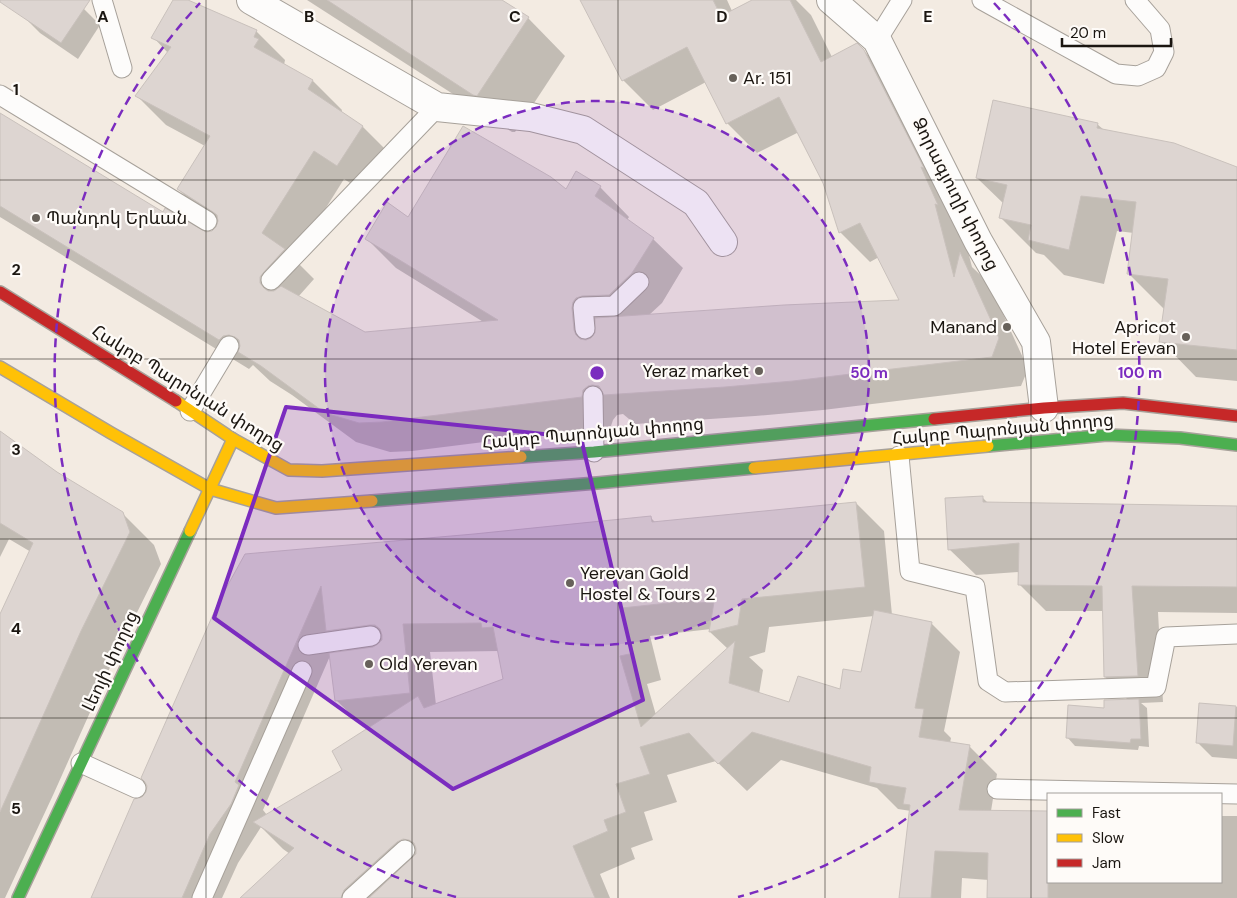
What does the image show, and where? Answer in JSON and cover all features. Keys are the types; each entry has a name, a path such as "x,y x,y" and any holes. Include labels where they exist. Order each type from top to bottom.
{"main road":[{"name":"Հակոբ Պարոնյան փողոց","path":"0,292 233,439 289,470 322,471 594,452 1044,408 1123,404 1237,416"},
{"name":"Հակոբ Պարոնյան փողոց","path":"0,367 210,489 276,508 597,483 1107,435 1180,438 1237,445"},
{"name":"Լեոյի փողոց","path":"18,898 233,439"}],"street":[{"path":"251,0 437,107 531,117 583,130 696,203 724,242"},
{"name":"Ձորագյուղի փողոց","path":"831,0 877,40 978,240 1036,342 1044,408"}],"lane":[{"path":"102,0 122,68"},
{"path":"877,40 902,0"},
{"path":"982,0 1116,74 1138,76 1156,68 1164,52 1160,29 1135,0"},
{"path":"0,95 206,221"},
{"path":"270,280 437,107"},
{"path":"585,329 583,308 614,306 639,282"},
{"path":"190,411 229,346"},
{"path":"593,396 594,452"},
{"path":"899,456 910,571 975,587 988,681 1006,692 1156,687 1166,637 1237,634"},
{"path":"308,645 371,636"},
{"path":"202,898 224,829 302,671"},
{"path":"81,763 136,788"},
{"path":"998,789 1189,793"},
{"path":"1222,794 1237,794"},
{"path":"352,898 404,850"}],"highlighted area":[{"path":"286,407 581,438 643,700 453,789 214,618"}],"building":[{"path":"0,0 90,0 61,43 0,2"},
{"path":"173,0 188,0 257,30 254,37 259,39 254,47 313,80 308,89 363,126 337,166 314,151 262,233 285,249 260,277 260,283 264,288 268,291 274,291 281,286 365,332 498,320 365,239 387,202 408,217 463,126 551,177 566,189 576,171 601,186 595,196 654,238 632,273 609,295 582,296 576,298 573,302 574,330 580,339 586,340 595,333 595,318 784,305 899,300 860,223 839,233 823,183 779,97 726,124 687,47 622,81 580,0 713,0 721,16 752,0 790,0 821,62 857,43 864,50 924,168 921,167 938,205 935,204 954,277 960,252 999,338 992,357 793,381 725,387 604,395 599,386 592,385 583,390 582,397 382,422 359,423 325,413 261,366 238,352 239,340 235,337 223,336 219,340 0,206 0,113 163,212 165,208 206,232 212,231 216,227 217,215 177,189 210,136 135,96 171,47 151,38"},
{"path":"327,0 502,0 529,17 477,96"},
{"path":"993,100 1098,123 1097,128 1174,143 1237,167 1237,350 1159,342 1168,279 1127,274 1136,202 1081,196 1069,250 1028,240 1031,225 999,218 1007,185 976,178"},
{"path":"0,431 57,472 123,512 130,532 81,631 0,812 0,614 33,543 0,523"},
{"path":"983,496 983,502 1237,506 1237,587 1132,586 1138,676 1104,677 1102,586 1018,585 1019,543 948,550 945,498"},
{"path":"856,502 865,587 742,599 738,625 709,632 714,602 696,603 696,600 622,608 634,653 620,656 641,727 735,641 729,683 789,702 798,676 840,689 843,669 861,672 874,610 932,622 915,708 924,709 919,737 970,745 959,810 1047,811 1048,898 987,898 988,853 935,851 931,898 899,898 910,805 903,804 906,788 869,782 871,767 752,732 718,764 689,733 640,747 650,774 616,784 626,812 604,820 608,831 573,846 595,898 369,898 416,854 414,843 403,839 397,842 344,890 341,898 240,898 294,848 253,822 342,770 332,751 418,696 424,708 503,679 493,627 482,628 481,623 403,624 410,693 335,701 329,653 373,647 382,640 382,635 380,629 375,625 326,631 321,586 235,782 239,785 231,804 210,834 182,898 91,898 134,799 142,797 146,792 147,786 141,778 219,601 245,554 651,516 652,522"},
{"path":"1139,699 1141,739 1131,739 1130,743 1066,738 1068,705 1104,708 1104,700"},
{"path":"1199,703 1236,706 1233,746 1196,743"}],"traffic: fast":[{"path":"521,457 594,452 934,419"},
{"path":"988,446 1107,435 1180,438 1237,445"},
{"path":"372,501 754,468"},
{"path":"18,898 190,531"}],"traffic: slow":[{"path":"0,367 210,489 276,508 372,501"},
{"path":"176,401 233,439 289,470 322,471 521,457"},
{"path":"190,531 233,439"},
{"path":"754,468 988,446"}],"traffic: jam":[{"path":"0,292 176,401"},
{"path":"934,419 1044,408 1123,403 1237,416"}],"place":[{"name":"Ar. 151","path":"733,78"},
{"name":"Պանդոկ Երևան","path":"36,218"},
{"name":"Manand","path":"1007,327"},
{"name":"Apricot Hotel Erevan","path":"1186,337"},
{"name":"Yeraz market","path":"759,371"},
{"name":"Yerevan Gold Hostel & Tours 2","path":"570,583"},
{"name":"Old Yerevan","path":"369,664"}]}
